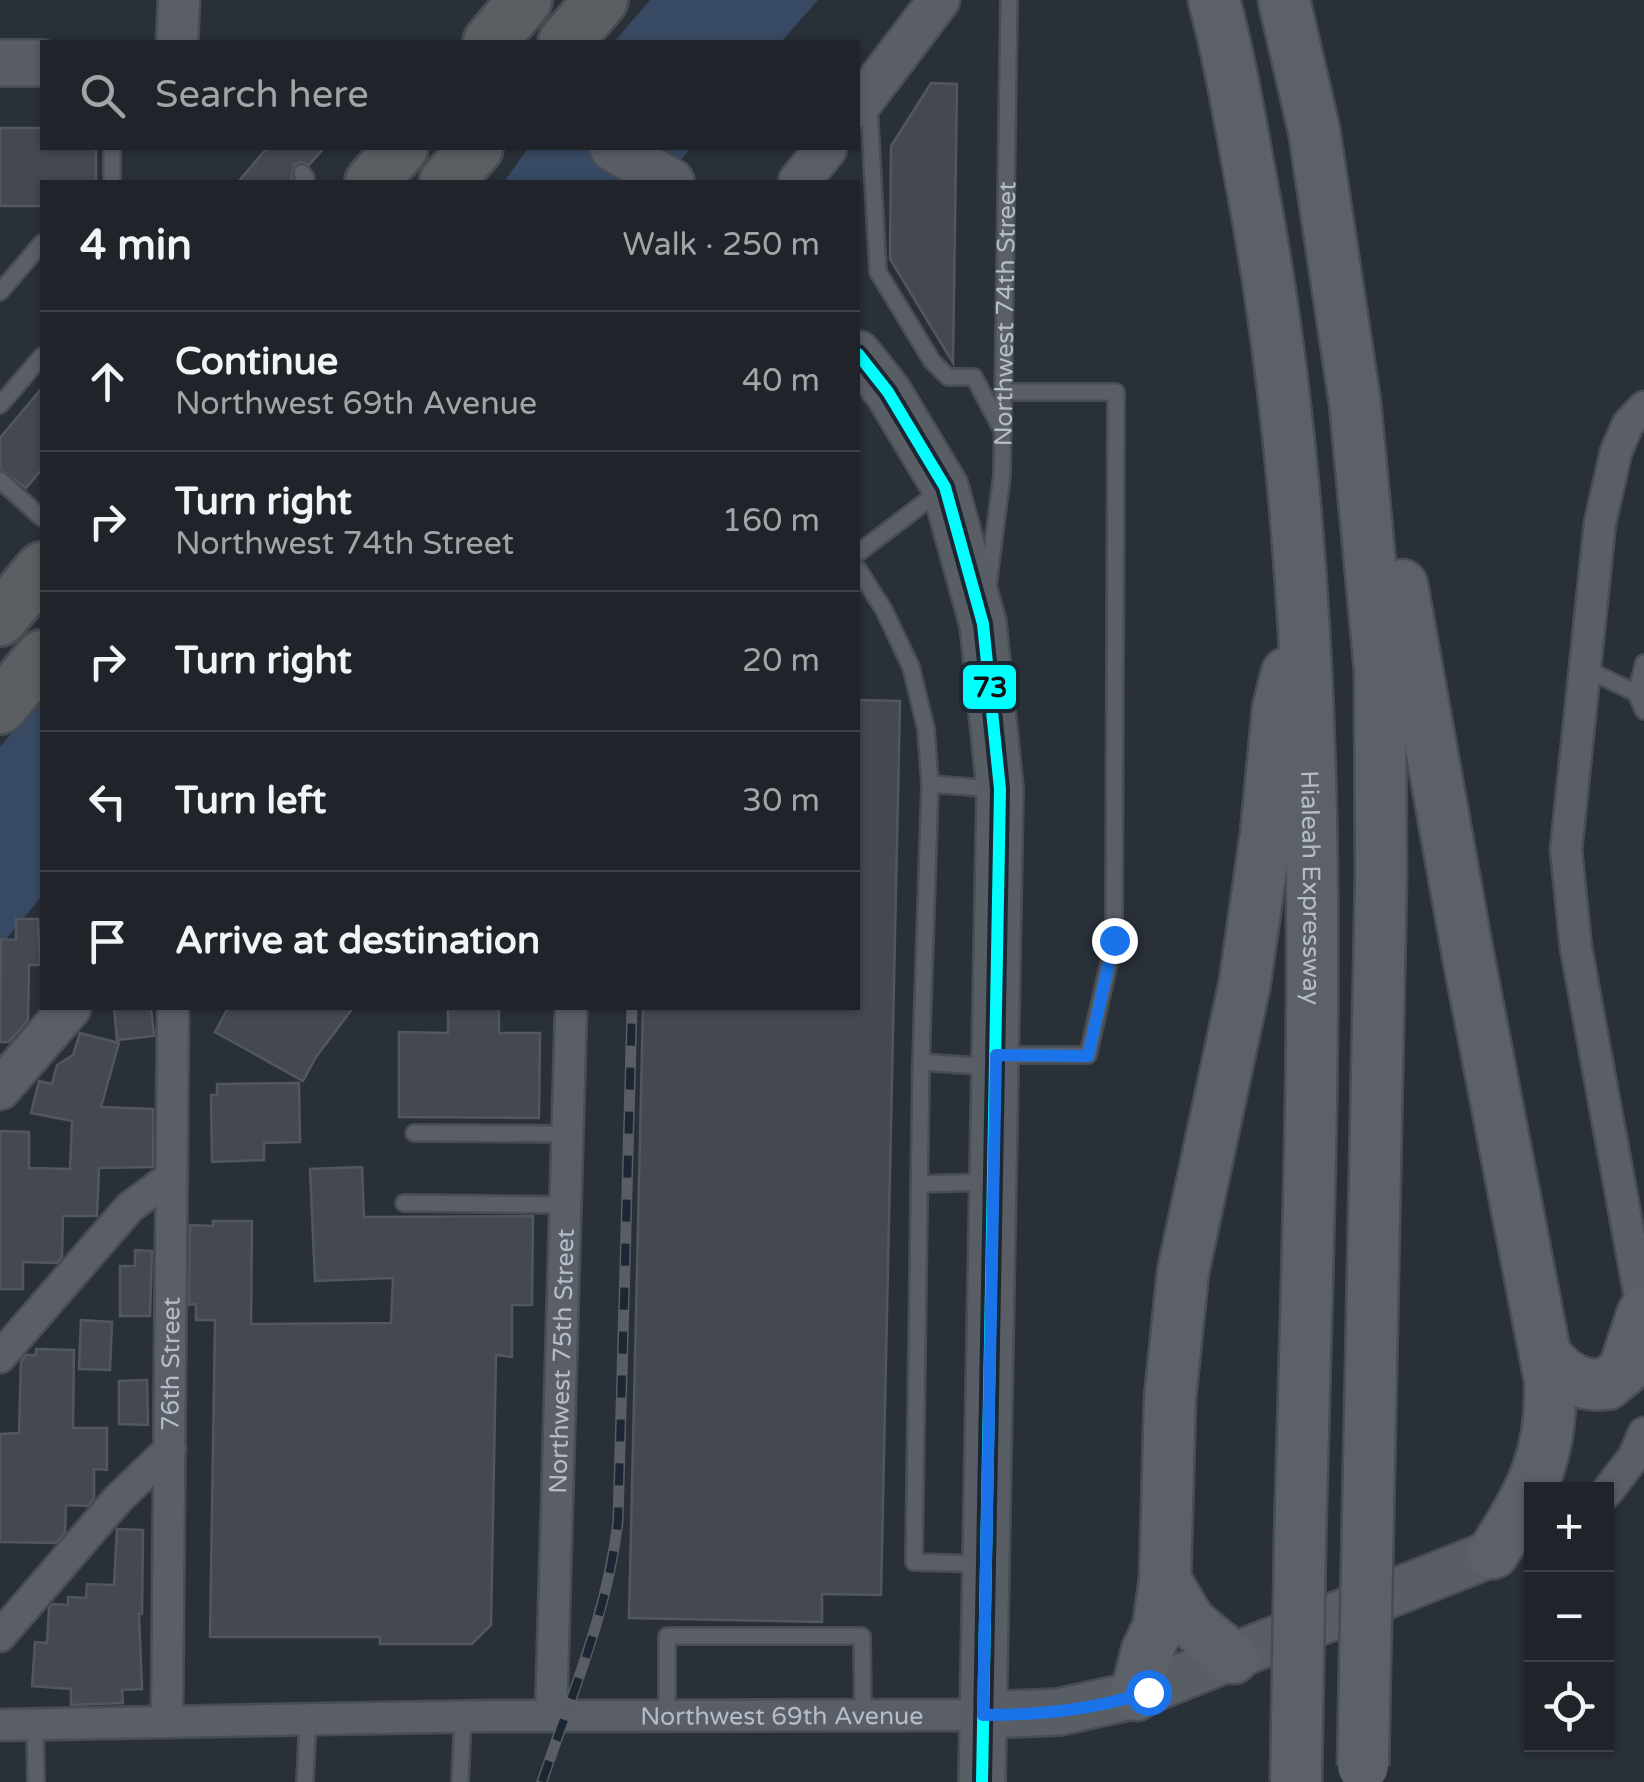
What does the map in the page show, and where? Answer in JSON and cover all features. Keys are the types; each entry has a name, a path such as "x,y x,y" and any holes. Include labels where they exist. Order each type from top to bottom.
{"highway":[{"path":"492,40 525,0"},
{"path":"567,40 601,0"},
{"path":"374,180 399,150"},
{"path":"448,180 474,150"},
{"path":"0,619 40,571"},
{"path":"0,707 40,659"}],"main road":[{"name":"Hialeah Expressway","path":"1214,0 1274,300 1304,605 1311,745 1311,1084 1296,1782"},
{"path":"1284,0 1314,130 1354,403 1380,670 1363,1774"},
{"path":"0,63 40,63"},
{"path":"616,150 668,180"},
{"name":"Northwest 74th Street","path":"860,357 888,392 945,487 983,624 1000,789 982,1782"},
{"path":"1364,494 1401,576 1468,956 1547,1357 1551,1402 1546,1443 1512,1545"},
{"path":"1136,1696 1147,1650 1158,1628 1166,1580 1170,1398 1183,1272 1245,982 1266,834 1278,708 1304,605"},
{"path":"1547,1357 1577,1382 1607,1384 1624,1370 1644,1315"},
{"name":"Northwest 69th Avenue","path":"983,1715 1060,1712 1136,1696 1512,1545"},
{"path":"1166,1580 1190,1622 1233,1658"}],"street":[{"path":"177,40 178,0"},
{"path":"863,100 938,0"},
{"path":"801,180 824,150"},
{"path":"1644,407 1628,424 1606,486 1568,810 1567,882 1576,948 1636,1224 1644,1315"},
{"path":"0,1089 68,1010"},
{"name":"76th Street","path":"166,1722 173,1010"},
{"name":"Northwest 75th Street","path":"551,1716 570,1010"},
{"path":"0,1357 130,1207 172,1177"},
{"path":"1614,1482 1633,1458 1644,1433"},
{"path":"0,1636 118,1499 170,1449"},
{"name":"Northwest 69th Avenue","path":"0,1725 668,1714 983,1715"}],"lane":[{"name":"Northwest 74th Street","path":"983,624 1002,475 1009,0"},
{"path":"863,100 878,272 932,360 948,376 974,378 1003,432"},
{"path":"112,150 112,180"},
{"path":"0,292 40,246"},
{"path":"0,405 40,358"},
{"path":"922,1062 1088,1056 1114,940 1116,392 1004,392"},
{"path":"0,480 40,516"},
{"path":"860,551 945,487"},
{"path":"860,572 912,666 926,729 930,784 914,1562 986,1564"},
{"path":"1644,663 1636,693 1644,711"},
{"path":"1584,668 1636,693"},
{"path":"930,784 1000,789"},
{"path":"414,1133 568,1134"},
{"path":"919,1184 993,1182"},
{"path":"404,1203 566,1206"},
{"path":"668,1714 667,1636 862,1636 863,1713"},
{"path":"460,1782 463,1717"},
{"path":"305,1782 308,1720"},
{"path":"35,1724 36,1782"}],"water":[{"path":"650,0 818,0 783,40 616,40"},
{"path":"527,150 689,150 665,180 505,180"},
{"path":"40,699 40,898 0,946 0,747"}],"building":[{"path":"931,83 957,84 953,363 890,259 891,146"},
{"path":"0,128 40,128 40,150 96,150 96,180 40,180 40,206 0,206"},
{"path":"265,150 322,150 309,165 294,165 291,180 240,180"},
{"path":"40,390 40,471 26,488 0,469 0,438"},
{"path":"860,700 900,701 881,1595 822,1594 822,1622 629,1618 643,1010 860,1010"},
{"path":"16,919 38,919 40,965 29,965 28,1020 9,1042 0,1042 1,939 16,940"},
{"path":"114,1010 151,1010 154,1036 117,1040"},
{"path":"227,1010 351,1010 303,1081 215,1032"},
{"path":"448,1010 499,1010 499,1033 540,1033 539,1118 399,1117 399,1032 448,1033"},
{"path":"80,1033 119,1043 101,1107 153,1109 153,1167 99,1168 97,1216 63,1216 62,1257 57,1263 23,1262 23,1289 0,1289 0,1131 29,1132 29,1168 70,1169 72,1121 31,1113 39,1081 52,1084 57,1065 73,1055"},
{"path":"299,1083 300,1142 264,1143 264,1160 212,1162 211,1095 217,1095 217,1084"},
{"path":"362,1167 364,1217 533,1216 532,1305 512,1305 512,1357 496,1355 491,1625 472,1644 380,1644 380,1637 210,1637 215,1320 196,1320 196,1304 189,1305 190,1225 252,1221 251,1324 391,1323 393,1278 315,1281 310,1169"},
{"path":"135,1250 152,1251 150,1316 120,1316 120,1266 135,1266"},
{"path":"81,1320 112,1322 110,1370 79,1369"},
{"path":"36,1349 74,1350 73,1428 107,1428 107,1470 94,1469 94,1498 88,1506 66,1505 65,1532 56,1543 0,1542 0,1434 19,1433 21,1362 26,1355 36,1355"},
{"path":"147,1380 148,1425 119,1424 119,1381"},
{"path":"117,1529 143,1530 139,1614 142,1689 122,1690 123,1703 71,1705 71,1689 32,1686 35,1642 47,1643 49,1608 53,1604 68,1605 68,1597 86,1598 87,1584 114,1585"}],"railway":[{"path":"542,1782 597,1621 618,1521 632,1010"}],"transit line":[{"name":"73","path":"860,357 888,392 945,487 983,624 1000,789 982,1782"}],"route":[{"path":"1114,940 1088,1056 996,1055 983,1715 1060,1712 1148,1692"}]}
